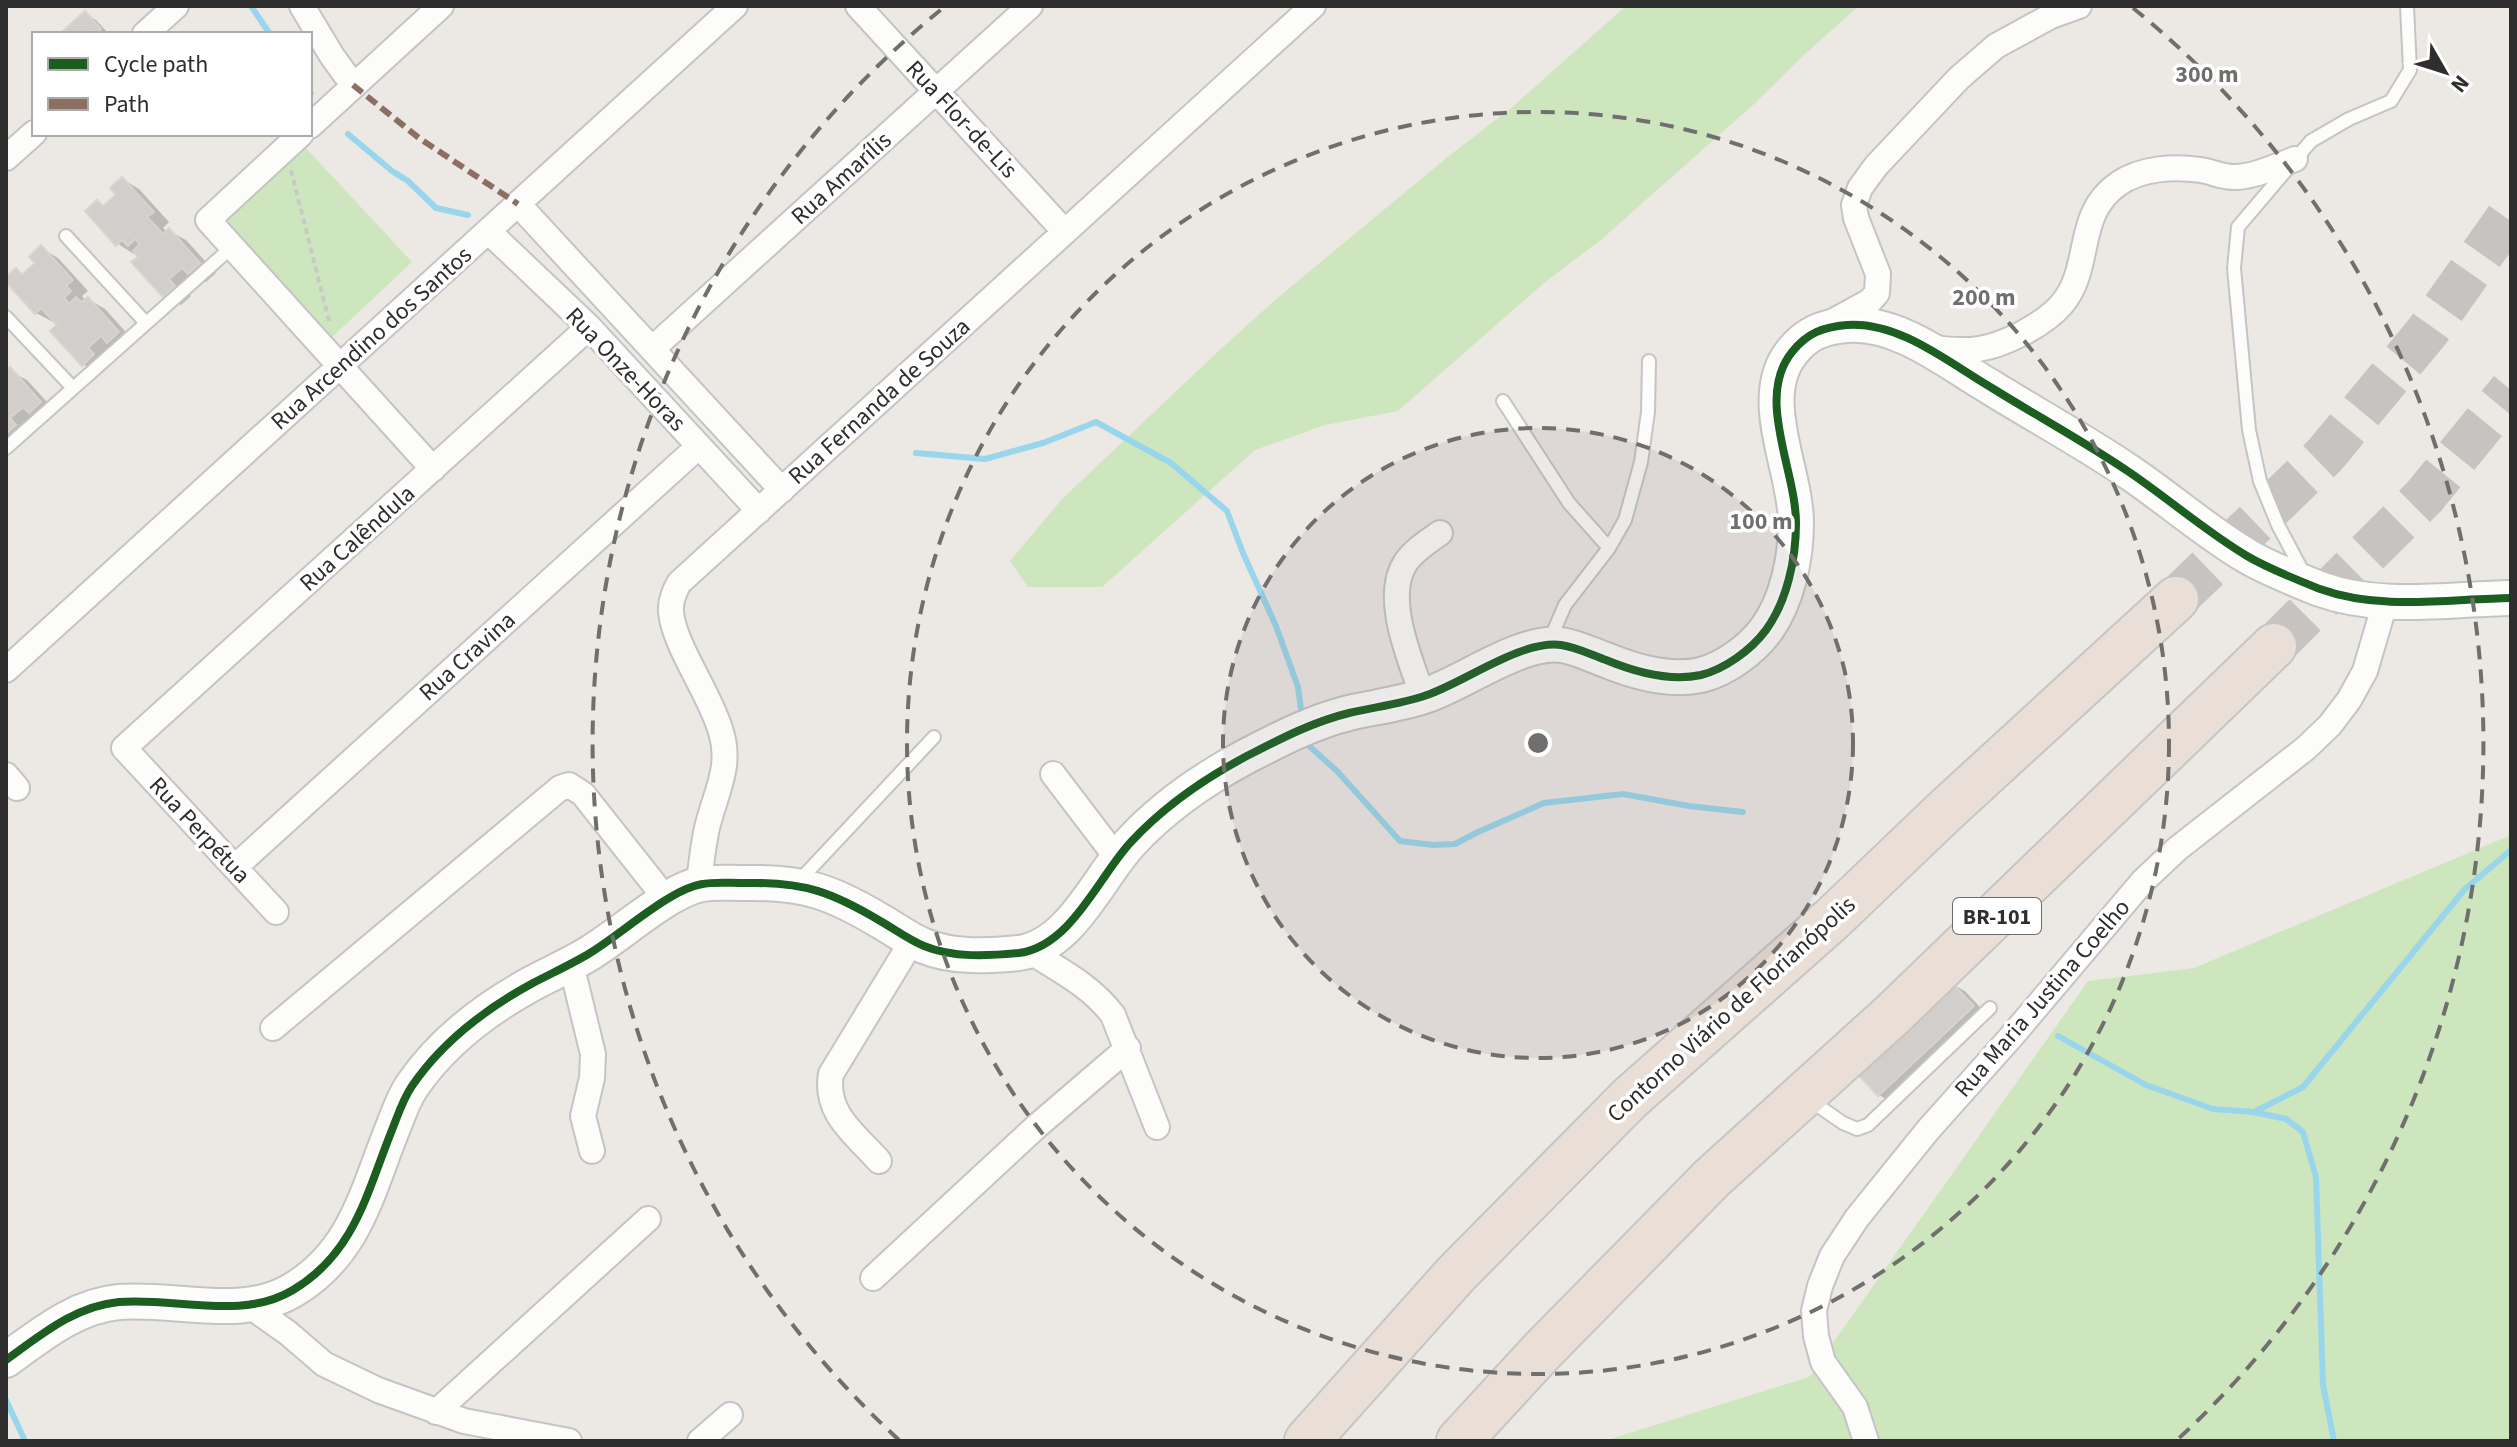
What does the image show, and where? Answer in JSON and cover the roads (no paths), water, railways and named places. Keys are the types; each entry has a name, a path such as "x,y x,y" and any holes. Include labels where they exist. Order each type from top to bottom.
{"highway":[{"name":"Contorno Viário de Florianópolis","path":"1320,1432 1456,1274 1630,1098 1832,919 2176,599"},
{"name":"BR-101","path":"1459,1441 1625,1264 1802,1095 1893,1014 2274,646"}],"street":[{"path":"147,32 176,6"},
{"path":"302,6 353,85"},
{"path":"312,124 441,6"},
{"name":"Rua Arcendino dos Santos","path":"6,670 735,6"},
{"name":"Rua Flor-de-Lis","path":"858,6 1065,232"},
{"name":"Rua Amarílis","path":"652,349 1030,6"},
{"name":"Rua Fernanda de Souza","path":"699,883 707,827 724,777 725,749 712,706 676,633 671,612 673,595 679,583 1313,6"},
{"path":"6,1360 77,1313 118,1302 208,1306 247,1304 287,1295 339,1249 361,1214 409,1090 445,1047 528,986 571,964 625,931 666,899 699,883 796,884 817,889 846,902 929,949 965,955 1031,952 1060,932 1082,909 1117,858 1180,796 1253,753 1316,723 1423,697 1526,649 1548,644 1580,650 1632,670 1660,676 1701,675 1720,667 1754,644 1772,622 1783,599 1791,565 1796,525 1793,488 1778,418 1776,390 1782,364 1801,341 1870,301 1877,293 1878,274 1856,218 1854,205 1860,188 1876,166 1959,78 1996,46 2051,16 2079,6"},
{"path":"6,158 32,135"},
{"path":"294,141 208,220 433,469"},
{"path":"1920,345 1963,352 1983,350 2006,342 2048,319 2064,302 2073,286 2094,211 2103,197 2118,184 2137,174 2171,167 2240,177 2295,159"},
{"name":"Rua Onze-Horas","path":"518,204 782,490"},
{"name":"Rua Onze-Horas","path":"488,231 589,327 759,511"},
{"path":"1821,328 1859,324 1882,328 1920,345 2124,469 2249,557 2330,593 2385,603 2511,598"},
{"name":"Rua Calêndula","path":"124,748 589,327"},
{"name":"Rua Cravina","path":"235,867 699,446"},
{"path":"1423,697 1401,625 1398,579 1406,561 1440,533"},
{"name":"Rua Maria Justina Coelho","path":"1866,1441 1855,1407 1823,1362 1816,1336 1814,1311 1832,1256 1857,1218 1928,1130 2143,881 2206,825 2306,748 2330,725 2365,671 2385,603"},
{"name":"Rua Perpétua","path":"124,748 276,912"},
{"path":"1053,774 1117,858"},
{"path":"273,1028 560,788 569,785 583,794 666,899"},
{"path":"879,1161 832,1106 828,1089 831,1074 912,941"},
{"path":"1031,952 1081,982 1101,999 1113,1015 1157,1127"},
{"path":"571,964 593,1054 592,1078 583,1116 592,1151"},
{"path":"873,1278 1028,1134 1128,1048"},
{"path":"436,1412 648,1219"},
{"path":"247,1304 324,1364 368,1386 464,1421 569,1441"},
{"path":"700,1441 730,1415"}],"lane":[{"path":"2310,585 2278,525 2260,481 2249,430 2234,268 2238,227 2311,141 2349,119 2391,101 2410,70 2407,6"},
{"path":"66,236 146,323"},
{"path":"6,448 232,247"},
{"path":"6,317 73,388"},
{"path":"1548,644 1565,605 1609,548 1625,520 1641,462 1648,412 1649,361"},
{"path":"1503,401 1569,503 1609,548"},
{"path":"796,884 934,737"},
{"path":"1802,1095 1843,1123 1857,1129 1868,1125 1990,1008"}],"waterway":[{"path":"251,6 269,32"},
{"path":"348,134 408,181 436,208 468,215"},
{"path":"916,453 985,459 1043,443 1096,422 1171,463 1227,511 1276,626 1298,687 1301,709"},
{"path":"1308,745 1337,771 1400,841 1455,844 1544,803 1623,794 1743,812"},
{"path":"2254,1112 2303,1087 2464,890 2511,850"},
{"path":"2058,1036 2146,1085 2213,1109 2254,1112 2286,1119 2303,1132 2316,1177 2323,1385 2334,1441"},
{"path":"6,1400 25,1441"}],"tunnel":[{"path":"2176,599 2325,455 2427,332 2511,213"},
{"path":"2274,646 2424,497 2511,390"}]}
